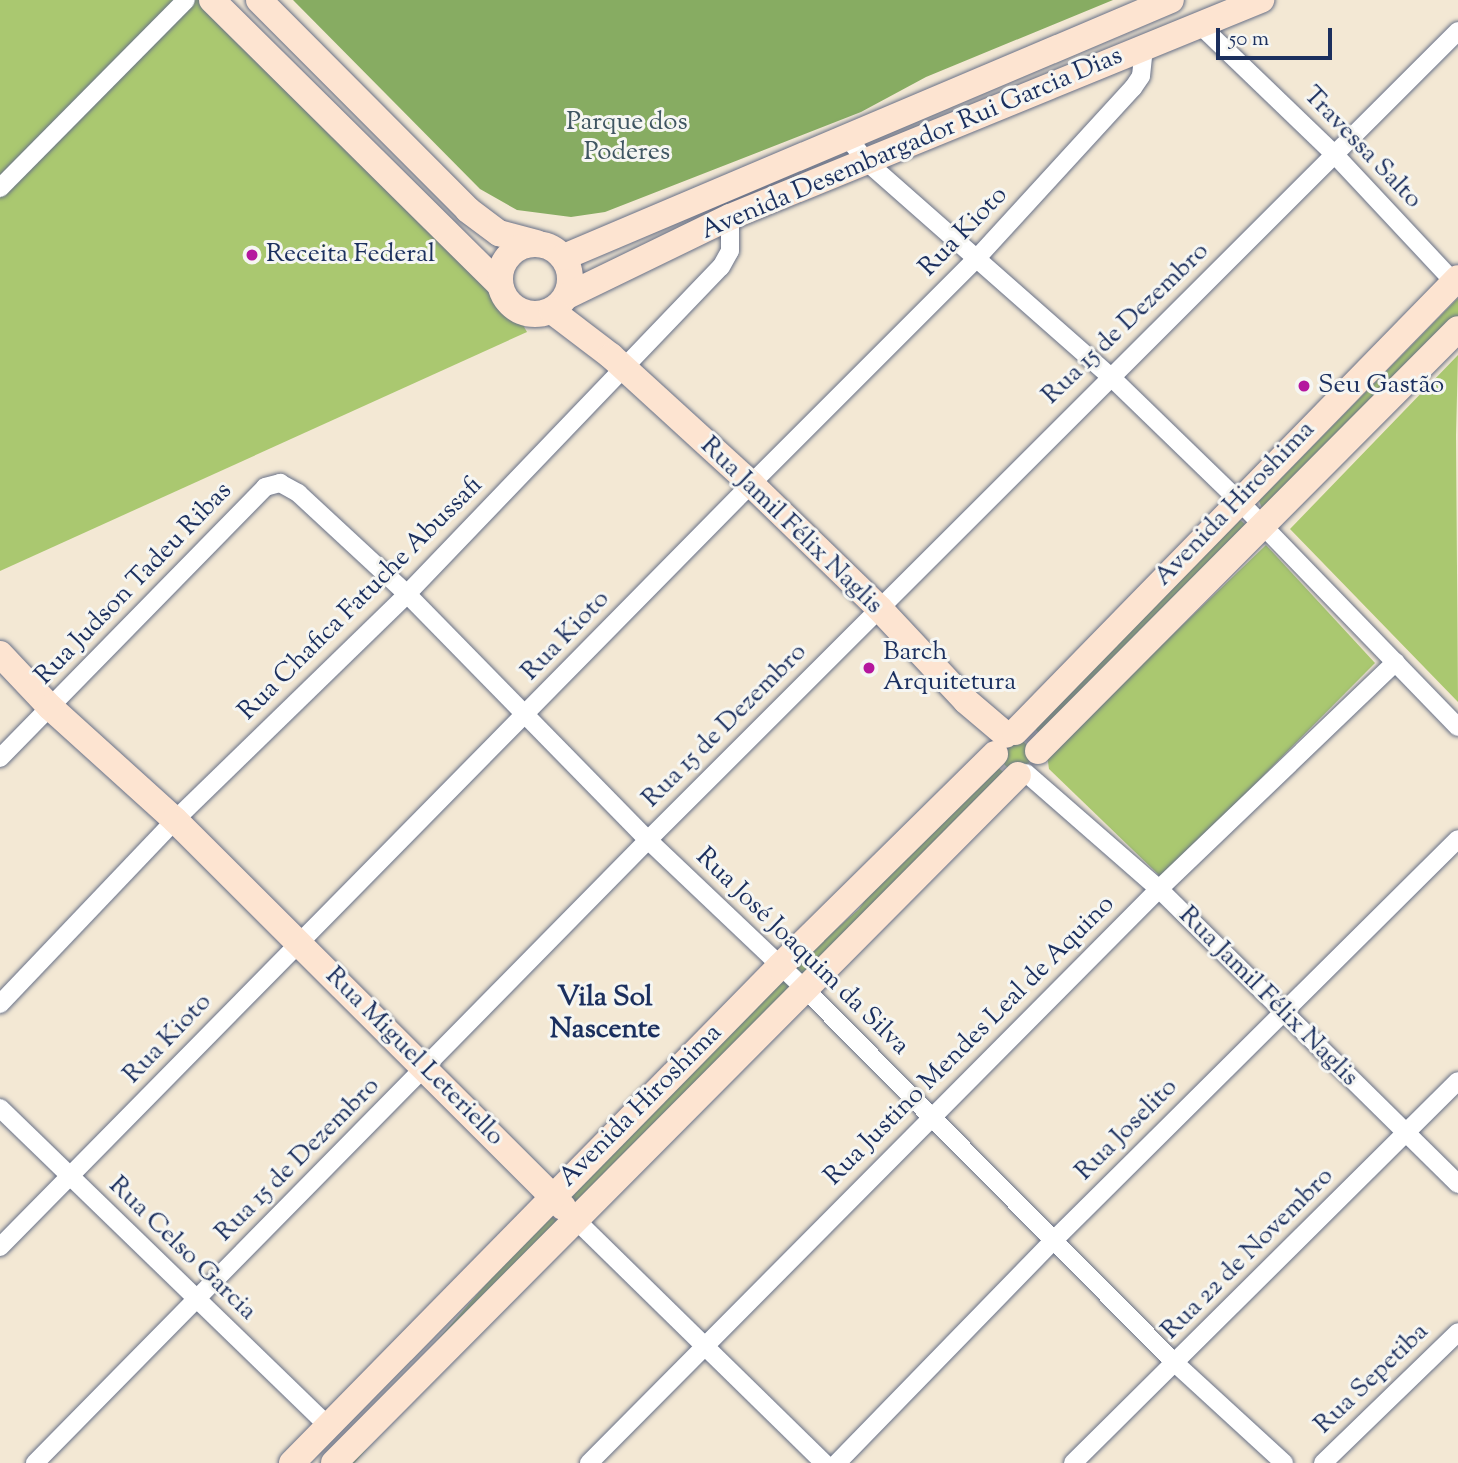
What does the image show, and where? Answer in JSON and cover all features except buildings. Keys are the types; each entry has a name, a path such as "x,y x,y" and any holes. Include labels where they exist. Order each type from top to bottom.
{"main road":[{"path":"212,0 500,285 505,298 514,308 540,315 562,302 571,283 570,270 564,257 552,247 499,233 468,210 258,0"},
{"name":"Avenida Desembargador Rui Garcia Dias","path":"564,257 1171,0"},
{"name":"Avenida Desembargador Rui Garcia Dias","path":"562,302 730,217 1261,0"},
{"path":"500,285 505,261 513,251 537,243"},
{"name":"Avenida Hiroshima","path":"292,1463 1456,280"},
{"name":"Rua Jamil Félix Naglis","path":"562,302 618,362 751,484 879,608 1003,741"},
{"name":"Avenida Hiroshima","path":"347,1458 575,1219 1029,766 1458,329"},
{"name":"Rua Miguel Leteriello","path":"0,654 50,707 175,820 575,1219"},
{"path":"1032,739 1029,766 999,767 1003,741 1032,739"}],"street":[{"path":"0,188 186,0"},
{"name":"Travessa Salto","path":"1200,25 1336,156 1456,280"},
{"name":"Rua 15 de Dezembro","path":"35,1463 648,840 1110,376 1336,156 1458,31"},
{"name":"Rua Kioto","path":"0,1247 977,258 1133,88 1144,65 1144,46"},
{"path":"848,137 867,162 1110,376 1238,500 1458,727"},
{"name":"Rua Chafica Fatuche Abussafi","path":"0,1003 175,820 407,594 618,362 721,267 730,251 730,217"},
{"name":"Rua José Joaquim da Silva","path":"280,483 298,493 407,594 524,717 648,840 806,990 1175,1363 1284,1463"},
{"name":"Rua Judson Tadeu Ribas","path":"0,758 265,487 280,483"},
{"name":"Rua Justino Mendes Leal de Aquino","path":"589,1463 1159,889 1395,662"},
{"name":"Rua Jamil Félix Naglis","path":"1029,766 1075,813 1159,889 1405,1135 1458,1184"},
{"name":"Rua Joselito","path":"837,1463 1054,1240 1458,839"},
{"name":"Rua 22 de Novembro","path":"1073,1463 1458,1081"},
{"name":"Rua Celso Garcia","path":"0,1108 329,1427"},
{"name":"Rua Miguel Leteriello","path":"575,1219 824,1463"},
{"name":"Rua Sepetiba","path":"1323,1463 1458,1332"}],"green space":[{"path":"0,0 212,0 500,285 527,332 0,571"},
{"name":"Parque dos Poderes","path":"293,0 1113,0 926,77 861,112 605,212 571,217 517,210 480,189"},
{"path":"1458,298 1458,319 1262,508 1259,501"},
{"path":"1458,355 1456,435 1458,702 1290,529"},
{"path":"1240,520 1251,529 1045,739 1031,725"},
{"path":"1266,545 1375,663 1162,878 1049,769 1047,755"},
{"path":"1016,740 1026,745 1031,755 1026,765 1016,770 1006,765 1001,755 1006,745"},
{"path":"993,763 1010,778 577,1208 566,1197 789,971 859,909 880,879"},
{"path":"548,1213 562,1225 355,1463 331,1463"}],"place":[{"name":"Receita Federal","path":"252,255"},
{"name":"Seu Gastão","path":"1304,386"},
{"name":"Barch Arquitetura","path":"869,668"}],"district":[{"name":"Vila Sol Nascente","path":"605,1014"}]}
